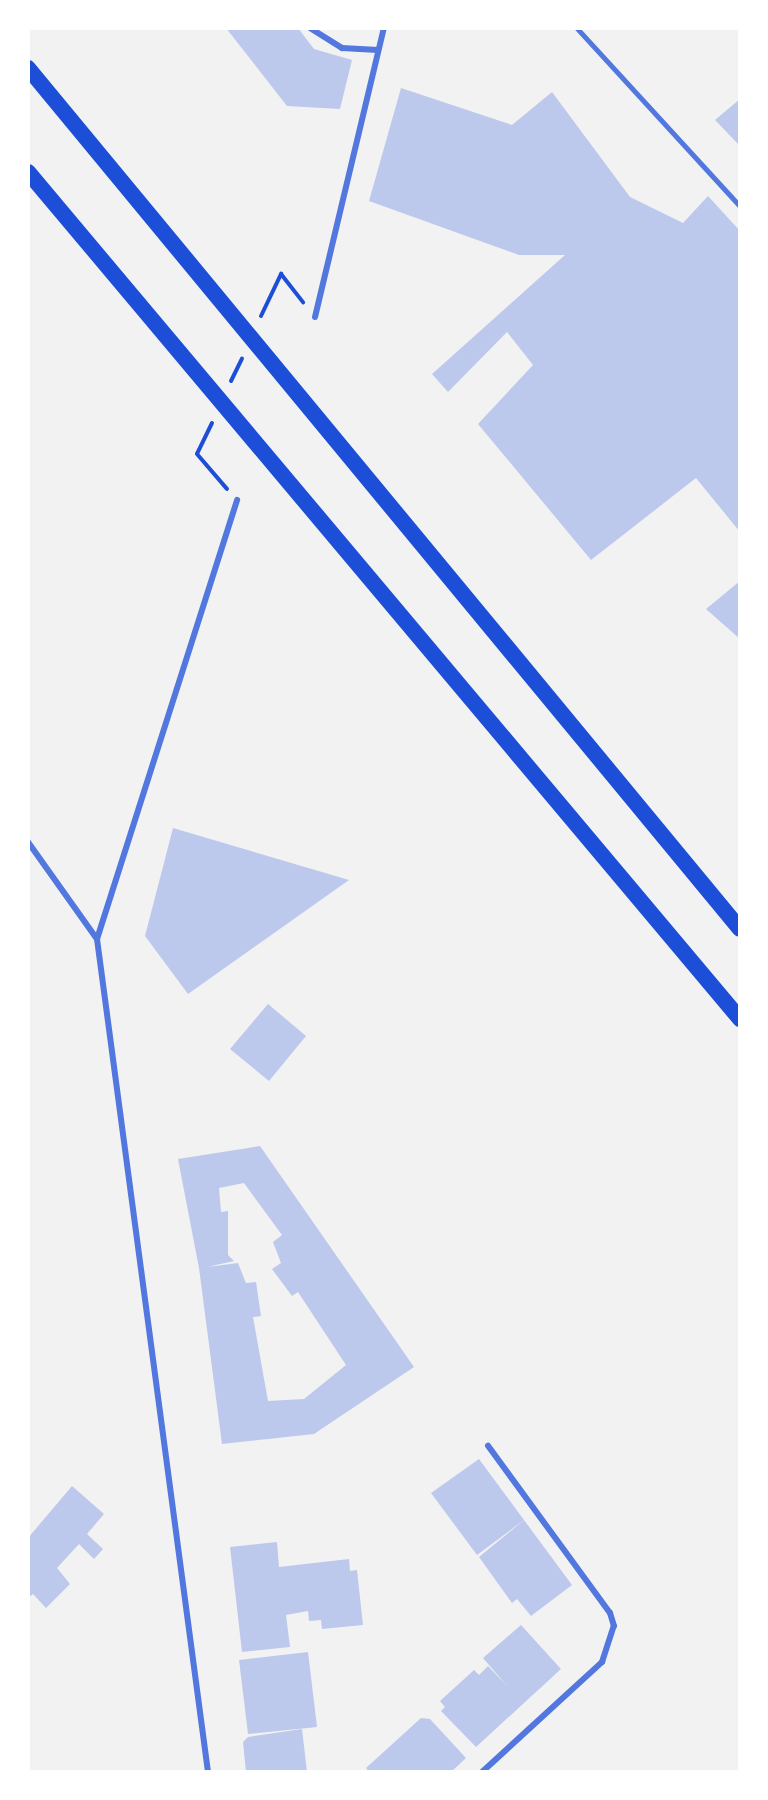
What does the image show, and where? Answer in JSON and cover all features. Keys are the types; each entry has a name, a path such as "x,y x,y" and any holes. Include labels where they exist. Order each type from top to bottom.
{"highway":[{"path":"28,68 740,930"},
{"path":"28,172 740,1019"}],"street":[{"path":"310,28 342,48 378,50"},
{"path":"315,317 384,28"},
{"path":"208,1772 97,939 237,500"},
{"path":"28,842 97,939"},
{"path":"482,1772 602,1662 614,1626 610,1613 488,1446"}],"lane":[{"path":"577,28 740,206"}],"path":[{"path":"256,327 281,274 315,317"},
{"path":"227,391 246,348"},
{"path":"217,412 197,454 237,500"}],"building":[{"path":"226,28 298,28 314,49 352,60 340,109 287,106"},
{"path":"401,88 512,125 552,92 630,197 683,223 708,196 740,231 740,532 696,478 591,560 478,424 533,365 507,332 448,392 432,374 565,255 519,255 369,201"},
{"path":"740,99 740,146 715,120"},
{"path":"740,581 740,639 706,609"},
{"path":"173,828 349,880 188,994 145,936"},
{"path":"268,1004 306,1036 269,1081 230,1049"},
{"path":"260,1146 414,1367 314,1434 222,1444 199,1268 178,1159","holes":["244,1183 282,1235 273,1242 281,1263 272,1269 292,1296 298,1292 346,1365 304,1399 268,1401 253,1317 261,1316 256,1282 246,1283 238,1263 207,1267 234,1261 228,1255 228,1211 221,1212 219,1188"]},
{"path":"479,1459 524,1520 477,1555 431,1493"},
{"path":"72,1486 104,1514 87,1534 103,1549 94,1559 79,1544 57,1568 70,1584 46,1608 33,1594 28,1598 28,1538"},
{"path":"524,1520 572,1585 531,1616 517,1599 512,1603 479,1557"},
{"path":"277,1542 279,1567 349,1559 350,1571 357,1570 363,1625 322,1629 321,1620 309,1621 308,1611 286,1615 290,1647 242,1652 230,1547"},
{"path":"521,1625 561,1669 476,1747 441,1711 445,1707 440,1701 474,1670 479,1675 488,1666 507,1686 483,1658"},
{"path":"308,1652 317,1727 248,1734 239,1660"},
{"path":"421,1718 430,1719 466,1758 451,1772 369,1772 366,1768"},
{"path":"302,1729 307,1772 246,1772 243,1742 248,1737"}]}
